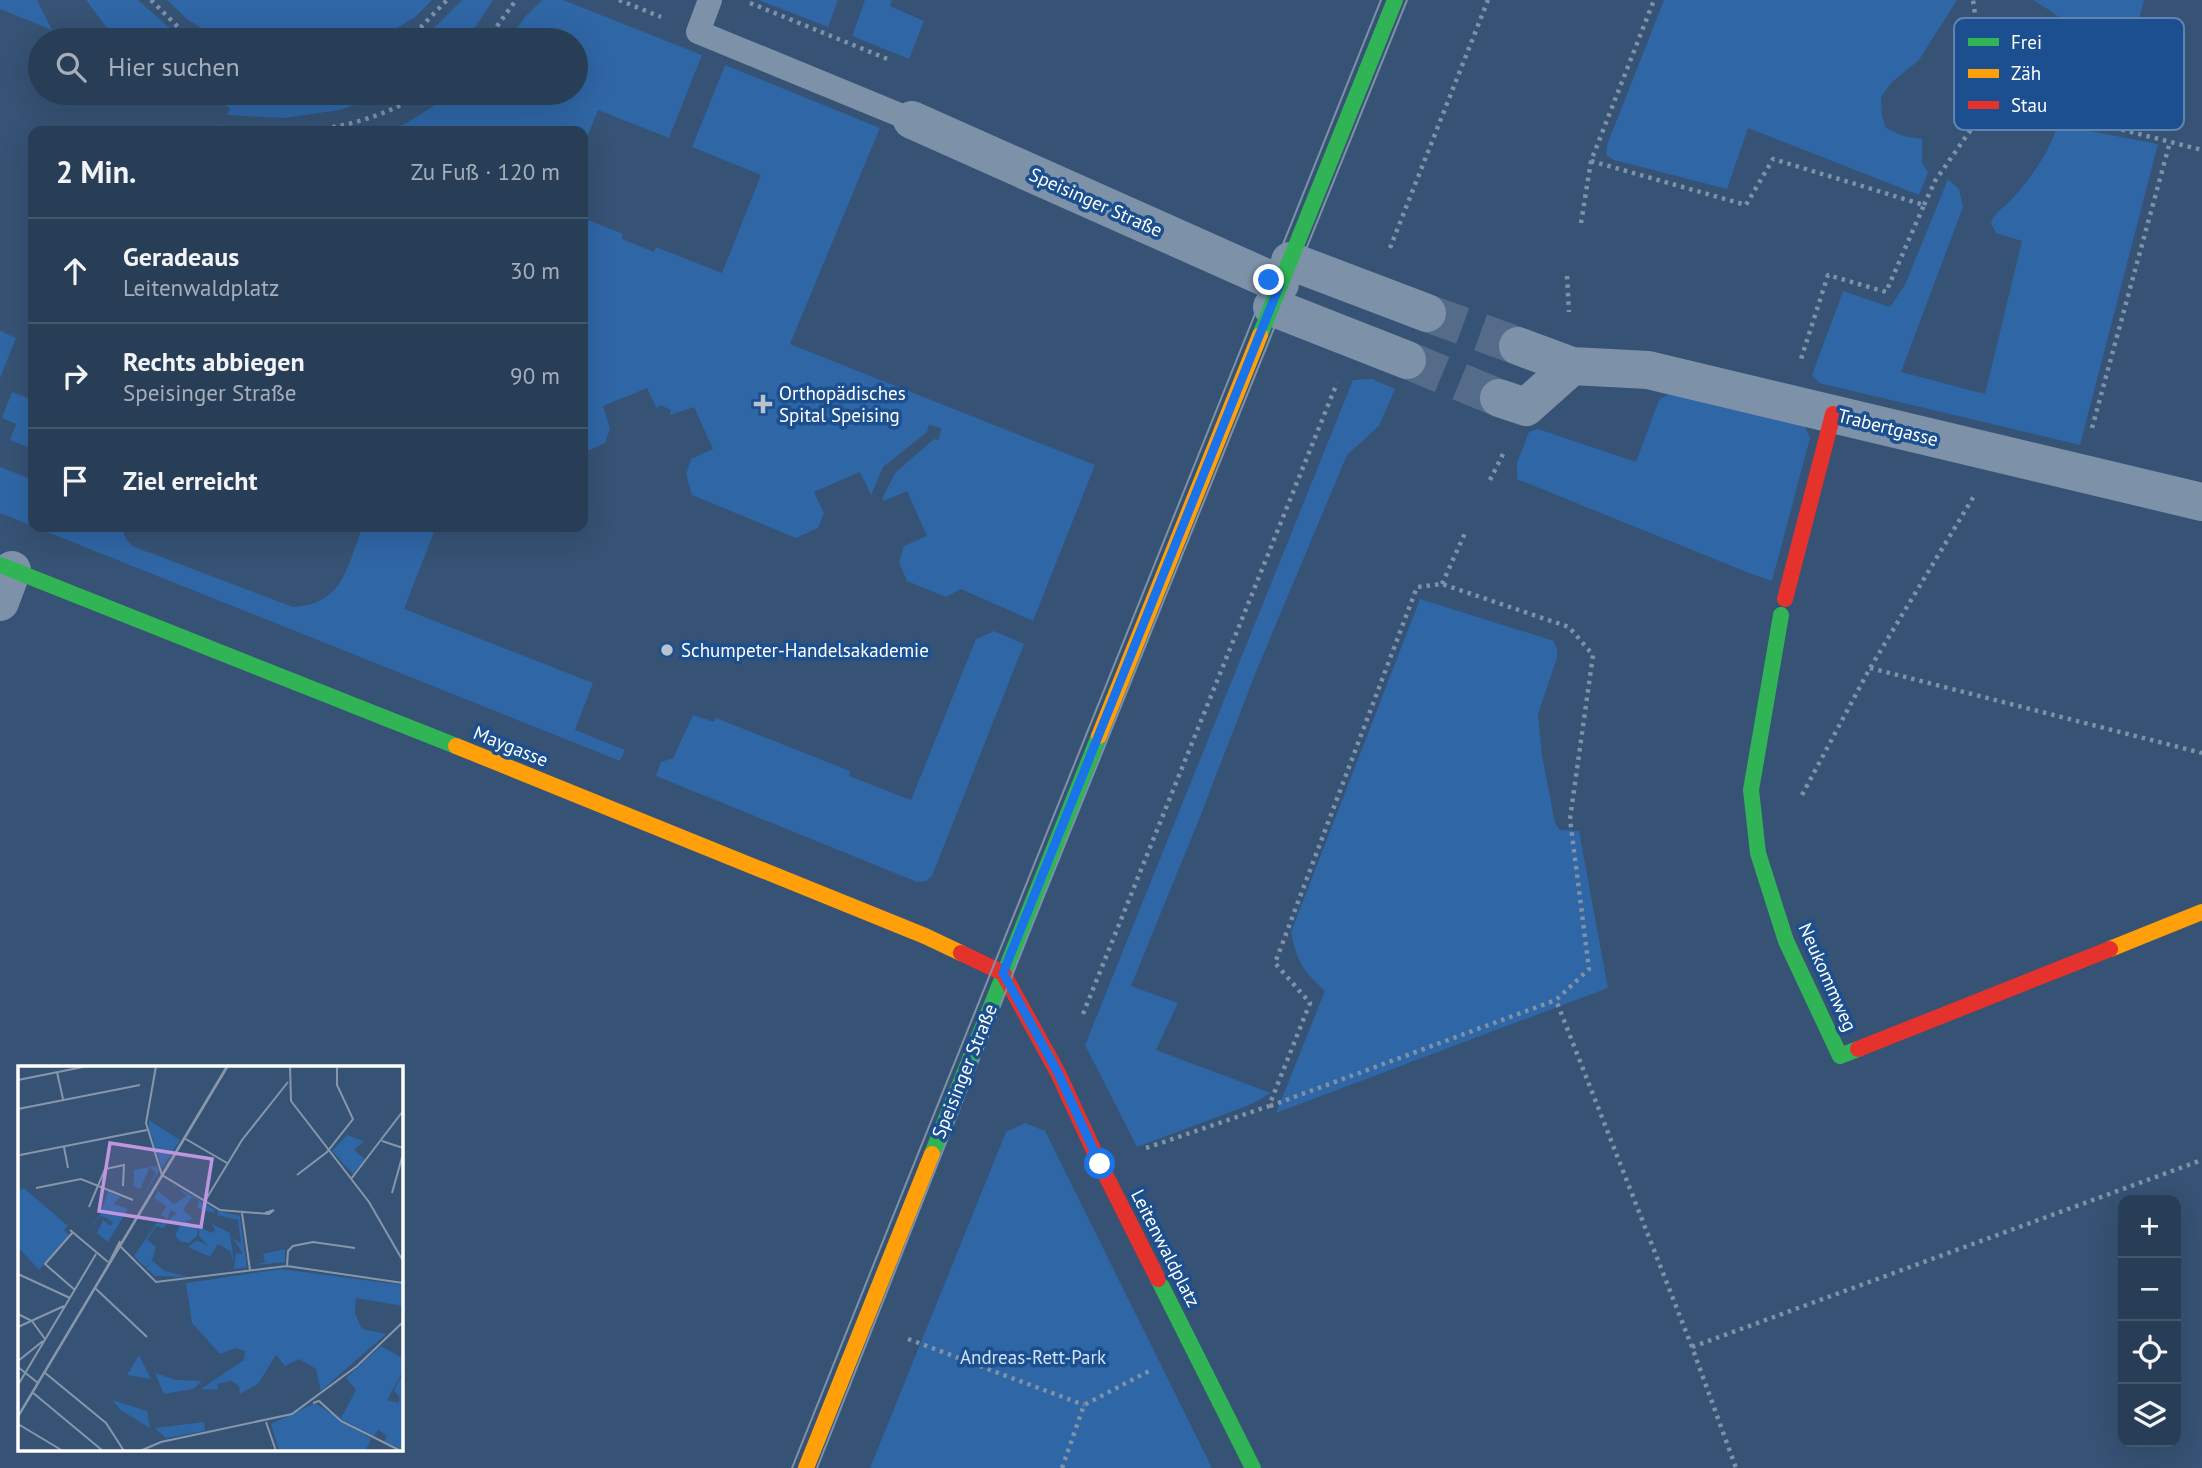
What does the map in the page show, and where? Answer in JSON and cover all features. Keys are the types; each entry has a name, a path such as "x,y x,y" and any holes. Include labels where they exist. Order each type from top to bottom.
{"street":[{"name":"Speisinger Straße","path":"806,1468 1395,0"},
{"name":"Speisinger Straße","path":"912,120 1280,284"},
{"path":"1280,284 1373,292 1427,313"},
{"path":"1280,284 1354,339 1407,360"},
{"name":"Trabertgasse","path":"1518,346 1572,366 1648,370 2202,502"},
{"path":"1499,397 1526,407 1572,366"},
{"name":"Neukommweg","path":"1833,414 1783,607 1751,790 1758,853 1786,941 1840,1056 2202,912"},
{"name":"Maygasse","path":"4,579 449,743 925,936 1003,973"},
{"name":"Leitenwaldplatz","path":"1003,973 1058,1073 1100,1164 1253,1468"}],"lane":[{"path":"710,0 698,32 912,120"}],"path":[{"path":"151,0 180,28"},
{"path":"419,28 447,0"},
{"path":"495,28 516,0"},
{"path":"743,0 890,60"},
{"path":"1373,292 1488,0"},
{"path":"1581,223 1591,161 1654,0"},
{"path":"1973,0 1976,18"},
{"path":"347,126 404,105"},
{"path":"1786,403 1828,275 1886,292 1935,181 1971,130"},
{"path":"2119,130 2202,150"},
{"path":"2080,473 2169,142"},
{"path":"1591,161 1746,205 1773,159 1924,205"},
{"path":"1058,1073 1354,339"},
{"path":"1758,853 1782,833 1870,668 2000,454"},
{"path":"1442,584 1465,533"},
{"path":"1100,1164 1269,1106 1556,1000 1589,970 1570,819 1593,655 1569,627 1442,584 1417,587 1275,963 1310,1003 1269,1106"},
{"path":"1870,668 2202,753"},
{"path":"1556,1000 1692,1347 1736,1468"},
{"path":"1692,1347 2202,1160"},
{"path":"864,1322 1084,1405"},
{"path":"1062,1468 1084,1405 1193,1349"}],"green space":[{"path":"0,0 37,0 51,28 47,28 0,9"},
{"path":"86,0 138,0 170,28 107,28"},
{"path":"167,0 432,0 414,18 397,28 202,28 188,20"},
{"path":"462,0 493,0 474,28 434,28"},
{"path":"542,0 563,0 702,55 669,138 598,110 588,135 588,126 399,126 435,105 588,105 588,28 517,28"},
{"path":"759,0 838,0 828,27"},
{"path":"865,0 892,0 890,6 924,21 909,59 852,36"},
{"path":"1664,0 1957,0 1919,60 1891,83 1881,97 1886,128 1903,136 1922,139 1922,163 1928,172 1919,195 1748,128 1727,189 1614,160 1606,155 1607,145"},
{"path":"2033,0 2144,0 2139,18 2059,18"},
{"path":"725,65 880,128 790,344 1095,465 1033,621 961,589 946,597 907,581 899,562 904,546 927,536 907,491 884,501 882,499 895,473 934,439 939,440 941,428 929,425 927,432 883,467 871,495 860,472 814,492 824,513 818,528 796,538 692,495 686,474 691,459 713,449 694,407 670,415 671,410 660,405 657,409 647,388 603,406 610,429 605,443 588,451 588,220 623,234 622,239 654,252 656,247 722,273 761,175 692,147"},
{"path":"225,105 355,105 340,110 284,118 227,115 230,108"},
{"path":"2056,130 2084,130 2158,144 2080,445 1819,383 1812,375 1843,291 1890,307 1905,285 1948,179 1959,189 1963,207 1901,372 1985,394 2022,241 1996,233 1991,223 2033,173"},
{"path":"0,331 16,338 0,378"},
{"path":"1372,379 1395,389 1379,426 1347,455 1256,672 1131,986 1178,1003 1156,1050 1271,1093 1252,1104 1137,1147 1085,1045 1353,380"},
{"path":"12,392 28,398 28,447 10,440 16,424 2,418"},
{"path":"1669,394 1803,423 1810,438 1772,581 1517,479 1517,463 1529,432 1538,429 1636,462 1659,400"},
{"path":"0,467 28,478 28,524 0,513"},
{"path":"48,532 124,532 132,546 293,607 323,599 333,591 347,570 361,532 434,532 404,609 593,683 575,730 625,750 620,761"},
{"path":"1420,599 1554,641 1557,658 1538,714 1542,755 1555,823 1560,830 1579,831 1608,988 1276,1113 1325,991 1302,965 1291,932"},
{"path":"994,631 1024,644 932,876 926,881 917,882 656,776 661,762 673,758 693,715 714,722 716,718 850,771 849,776 911,800 976,639"},
{"name":"Andreas-Rett-Park","path":"1025,1123 1045,1131 1212,1468 870,1468 1006,1132"}],"tunnel":[{"path":"1427,313 1518,346"},
{"path":"1407,360 1499,398"}],"tram line":[{"path":"792,1468 1381,0"},
{"path":"817,1468 1029,933 1407,0"}],"traffic: fast":[{"path":"1260,335 1395,0"},
{"path":"0,565 456,746"},
{"path":"1781,615 1751,790 1758,853 1786,941 1840,1056 1858,1049"},
{"path":"932,1154 1099,736"},
{"path":"1158,1279 1253,1468"}],"traffic: slow":[{"path":"1099,736 1260,335"},
{"path":"456,746 961,953"},
{"path":"2110,949 2202,912"},
{"path":"806,1468 932,1154"}],"traffic: jam":[{"path":"1785,599 1833,414"},
{"path":"1858,1049 2110,949"},
{"path":"961,953 1003,973 1058,1073 1158,1279"}],"place":[{"name":"Orthopädisches Spital Speising","path":"763,404"},
{"name":"Schumpeter-Handelsakademie","path":"667,650"}],"route":[{"path":"1100,1164 1058,1073 1003,973 1280,284 1269,280"}]}
